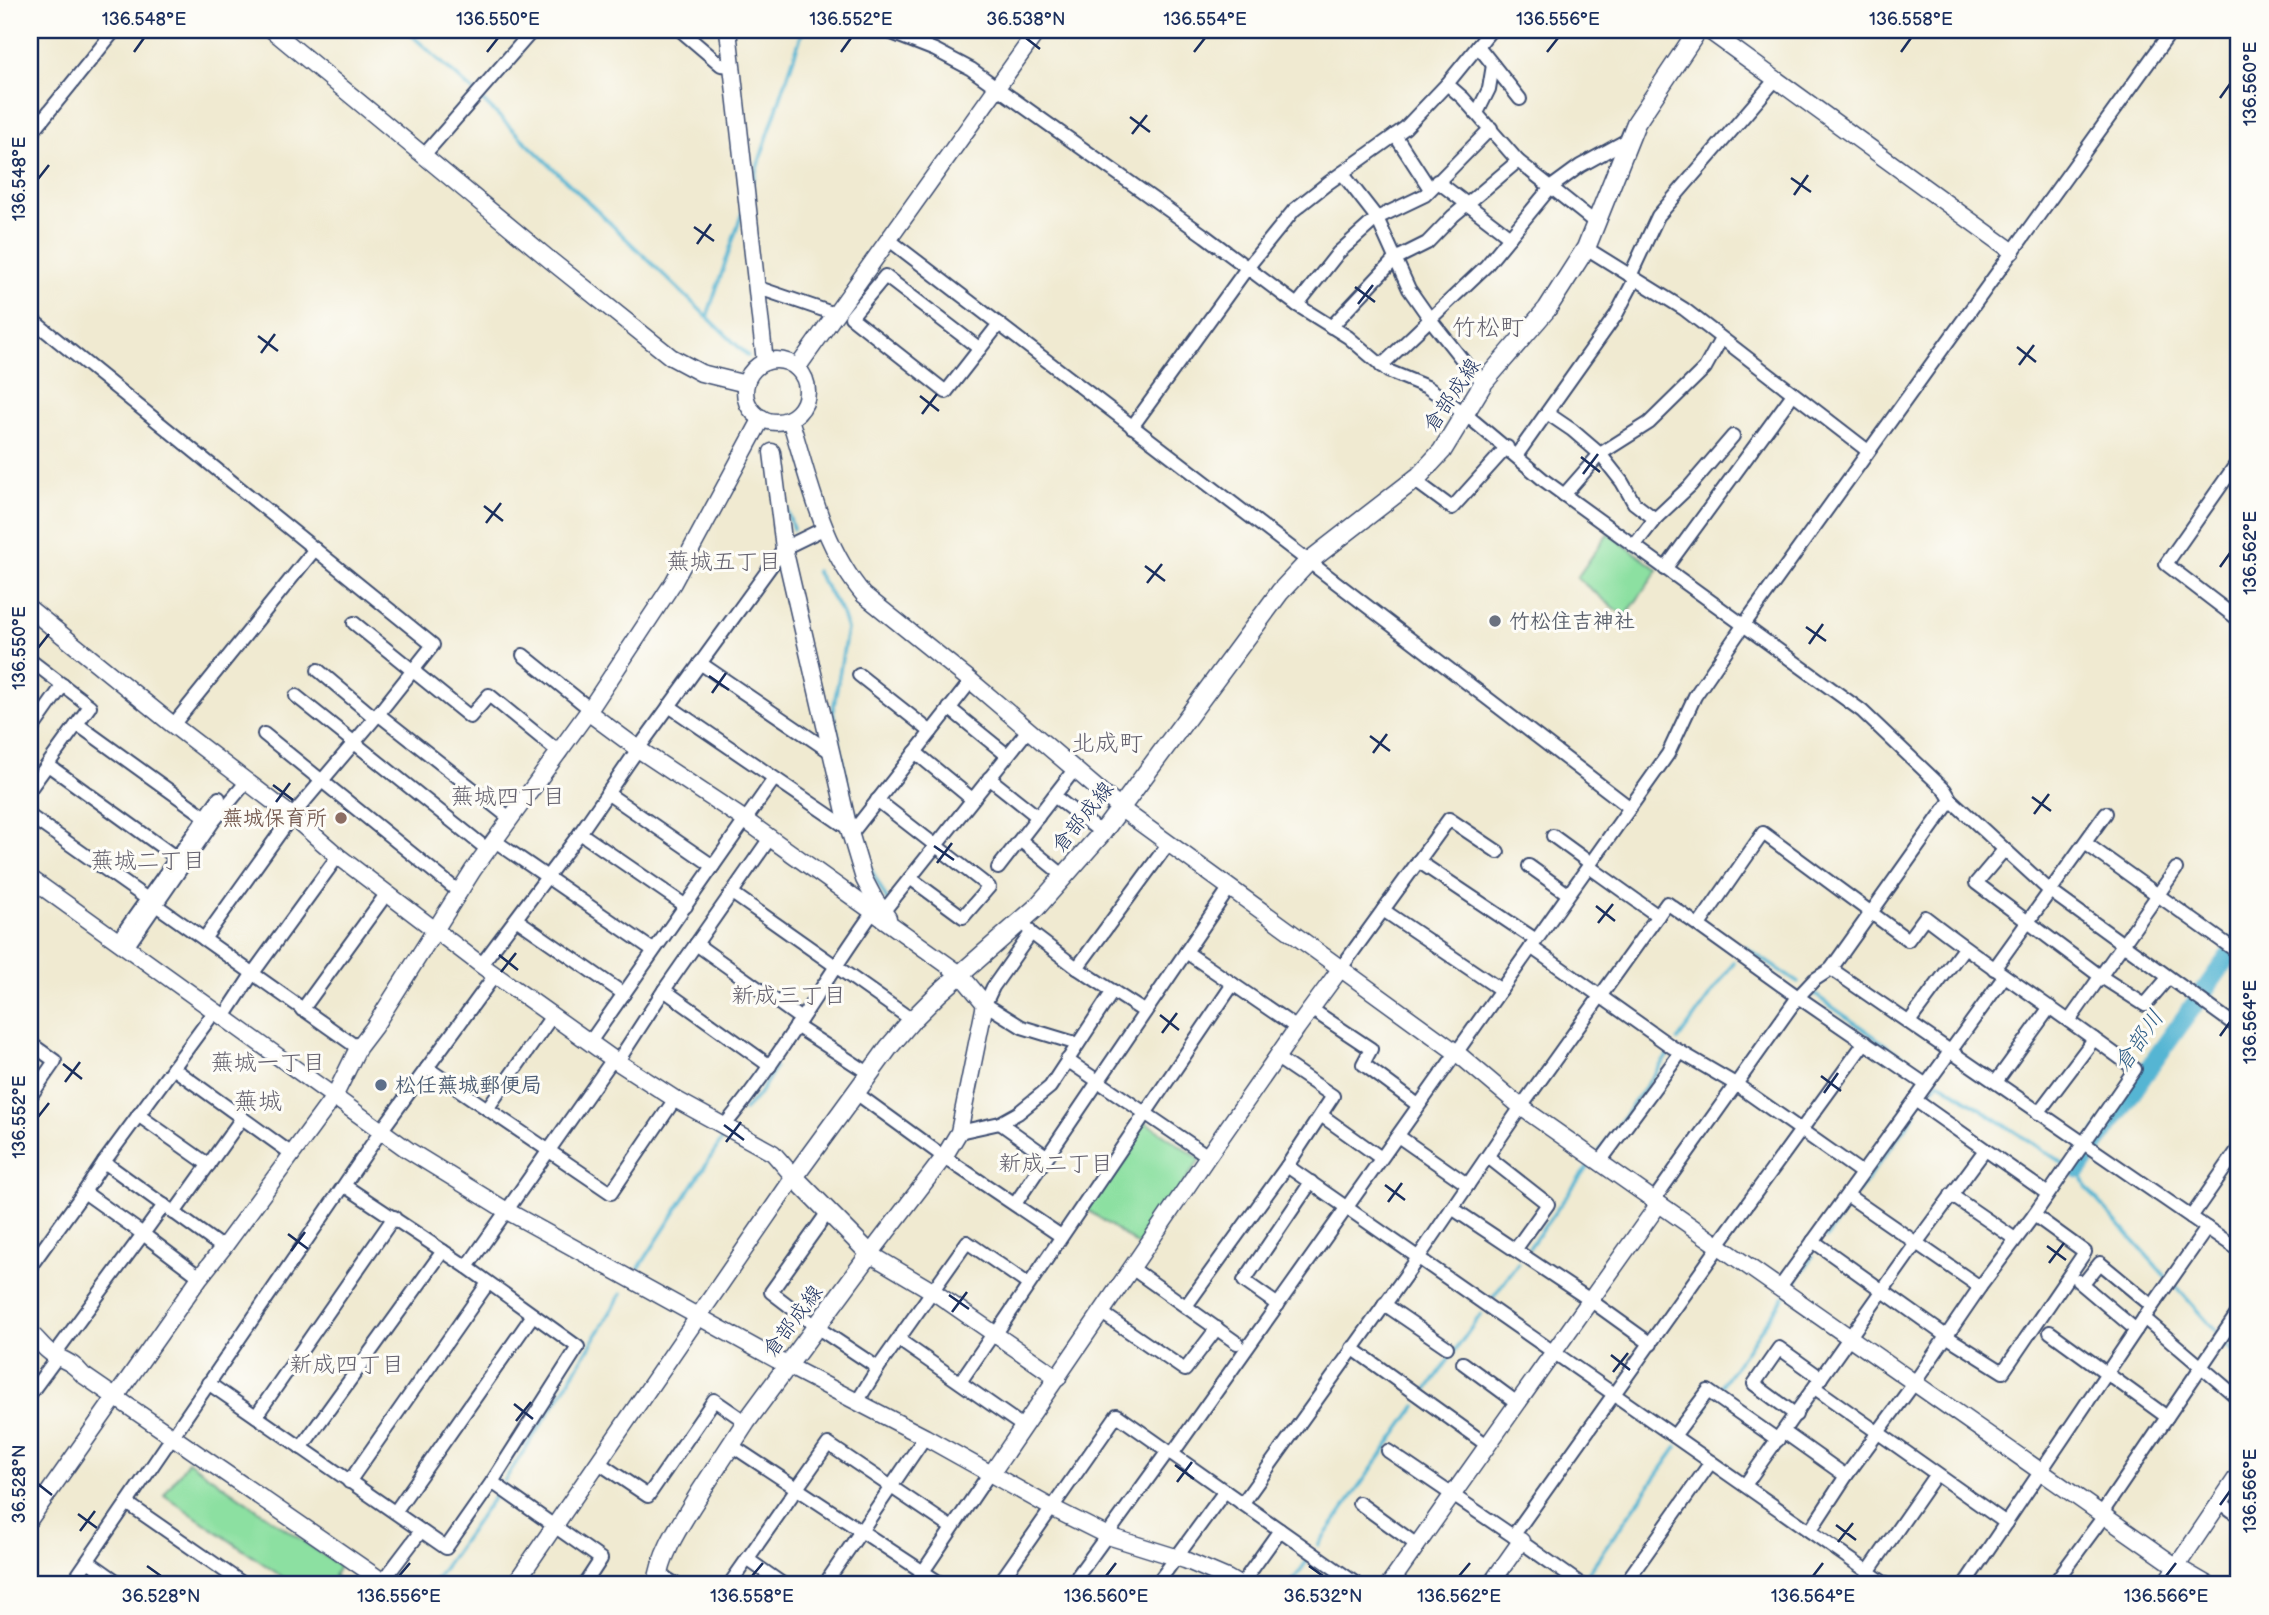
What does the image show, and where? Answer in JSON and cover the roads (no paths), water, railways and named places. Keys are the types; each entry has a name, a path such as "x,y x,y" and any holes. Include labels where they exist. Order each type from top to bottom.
{"main road":[{"name":"倉部成線","path":"794,1177 912,1020 960,974 1026,927 1036,908 1102,833 1280,592 1308,562 1414,480 1441,452 1484,382 1547,309 1586,248 1636,123 1698,30"},
{"path":"794,1177 870,1254"},
{"name":"倉部成線","path":"658,1579 665,1553 676,1531 746,1422 818,1328 870,1254"}],"street":[{"path":"30,135 115,30"},
{"path":"272,30 671,357 701,373 746,384"},
{"path":"424,155 533,30"},
{"path":"680,30 721,65 732,66"},
{"path":"728,30 765,362"},
{"path":"884,30 934,50 971,69 1297,305 1348,337 1388,371 1427,387 1464,413 1545,481 1862,711 1945,790 1951,800 2050,891 2239,1028"},
{"path":"1132,427 1247,268 1294,210 1395,135 1428,106 1491,30"},
{"path":"1708,30 2012,251"},
{"path":"1070,1585 1278,1305 1457,1053 1668,754 1695,696 1743,626 2172,30"},
{"path":"797,368 1033,31"},
{"path":"1478,46 1520,99"},
{"path":"1477,113 1489,89 1493,65"},
{"path":"1414,480 1452,508 1512,451 1547,413 1615,315 1658,216 1776,79"},
{"path":"1447,84 1491,128 1518,161 1597,224"},
{"path":"1297,305 1338,253 1377,218 1425,195 1491,128"},
{"path":"1395,135 1434,185 1468,204 1510,237"},
{"path":"1381,366 1486,266 1550,188 1580,166 1629,139"},
{"path":"1331,327 1395,259 1427,243 1518,161"},
{"path":"1342,173 1377,218 1409,289 1468,367 1484,382"},
{"path":"888,239 1629,807"},
{"path":"1586,248 1684,309 1868,451"},
{"path":"980,349 885,276 851,317 946,392 980,349 999,324"},
{"path":"756,287 835,314"},
{"path":"30,318 433,645 292,816 204,939"},
{"path":"1564,495 1600,454 1649,423 1705,368 1721,339"},
{"path":"781,360 797,368 806,382 806,399 803,407 790,419 776,422 762,418 750,407 746,384 753,371 765,362 781,360"},
{"path":"1665,569 1793,394"},
{"path":"1547,413 1600,454 1622,482 1634,503 1655,519"},
{"path":"30,1519 200,1277 334,1097 358,1048 459,892 560,753 673,583 762,418"},
{"path":"790,419 825,528 839,560 864,595 971,681 1120,808 1457,1053 1521,1107 1599,1163 2042,1470 2177,1567 2208,1585"},
{"path":"1634,546 1655,519 1690,486 1733,436"},
{"path":"772,452 784,548 850,832 864,879 878,912"},
{"path":"2239,460 2166,564 2239,620"},
{"path":"481,965 580,833 784,548 825,528"},
{"path":"173,725 315,549"},
{"path":"30,609 173,725 292,816 338,856 481,965 675,1099 773,1153 794,1177 514,1585"},
{"path":"354,623 470,717 489,695 560,753"},
{"path":"523,654 638,749 878,912 895,928 960,974 985,1004 1022,1027 1077,1044"},
{"path":"30,660 90,706 30,789"},
{"path":"700,663 832,753"},
{"path":"318,670 511,819"},
{"path":"859,675 931,732"},
{"path":"850,832 971,681"},
{"path":"30,732 63,685"},
{"path":"296,696 492,845 548,877 653,950"},
{"path":"669,706 850,832"},
{"path":"949,708 1007,755"},
{"path":"77,724 209,819"},
{"path":"725,1125 770,1066 834,967 878,912 911,878 1028,730"},
{"path":"264,734 459,892"},
{"path":"915,752 972,799"},
{"path":"48,765 180,861"},
{"path":"998,868 1074,770"},
{"path":"989,778 1038,817"},
{"path":"590,1042 774,779"},
{"path":"209,819 247,781"},
{"path":"607,793 713,866"},
{"path":"1054,796 1102,833"},
{"path":"122,944 209,819 219,798"},
{"path":"877,800 989,887 963,917 911,878"},
{"path":"1389,1585 1516,1402 1553,1354 1798,997 1814,980 1831,969 1951,800"},
{"path":"1780,1287 1949,1051 2028,922 2106,813"},
{"path":"30,816 358,1048"},
{"path":"914,1585 1297,1028 1449,819 1498,852"},
{"path":"580,833 686,906"},
{"path":"1699,925 1763,833 1908,940 1924,917 2135,1069 2089,1147 2067,1167 1846,1476 1810,1531"},
{"path":"1553,836 1658,916"},
{"path":"467,1267 770,838"},
{"path":"1020,840 1064,876"},
{"path":"2085,843 2236,950"},
{"path":"1077,968 1168,844"},
{"path":"2004,850 1976,883 2101,976 2145,1005 2168,978"},
{"path":"30,1266 173,1068 253,973 338,856"},
{"path":"1418,861 1534,943 1600,996 1681,1052 1737,1085 1862,1173"},
{"path":"1529,866 1568,894"},
{"path":"2069,1021 2176,869"},
{"path":"30,878 408,1150 507,1211 788,1367 925,1437 1052,1508 1107,1535 1176,1557 1240,1585 1280,1530"},
{"path":"1015,1205 1230,887"},
{"path":"302,1010 387,893"},
{"path":"732,893 912,1020"},
{"path":"1242,1504 1667,903 1925,1084"},
{"path":"1383,910 1500,990"},
{"path":"516,919 624,994"},
{"path":"1058,1378 934,1292 870,1254 944,1157 959,1132 985,1004 1026,927 1077,968 1145,1012"},
{"path":"696,944 870,1074"},
{"path":"1909,1021 1964,948"},
{"path":"1186,952 1297,1028"},
{"path":"1831,969 2239,1250"},
{"path":"71,1585 381,1131 495,975"},
{"path":"960,1382 1233,984"},
{"path":"664,990 770,1066"},
{"path":"959,1132 1000,1123 1018,1113 1051,1087 1112,991"},
{"path":"1996,1082 2050,1007"},
{"path":"1311,1009 1371,1049 1363,1064 1418,1105"},
{"path":"487,1109 552,1016"},
{"path":"2038,1113 2094,1038"},
{"path":"1490,1585 1517,1538 1722,1239 1865,1042"},
{"path":"30,1044 55,1061 30,1097"},
{"path":"1599,1163 1681,1052"},
{"path":"1186,1306 1287,1166 1333,1096 1277,1058"},
{"path":"1067,1060 1208,1157"},
{"path":"173,1068 292,1154"},
{"path":"427,1068 611,1193 675,1099"},
{"path":"856,1093 944,1157 1061,1236"},
{"path":"1914,1100 2048,1194"},
{"path":"138,1115 209,1165"},
{"path":"1321,1115 1381,1158"},
{"path":"32,1388 143,1234 209,1165 242,1118"},
{"path":"1000,1123 1046,1156"},
{"path":"1398,1136 1468,1185"},
{"path":"2191,1217 2239,1148"},
{"path":"1745,1485 1985,1150"},
{"path":"1488,1157 1548,1204 1515,1250"},
{"path":"104,1162 223,1248"},
{"path":"1287,1166 1348,1206 1553,1354 1615,1394 1887,1585"},
{"path":"1278,1305 1244,1281 1311,1182"},
{"path":"208,1383 446,1548 492,1482 578,1347 467,1267 345,1186"},
{"path":"84,1192 200,1277"},
{"path":"1847,1195 1980,1287"},
{"path":"1951,1195 2015,1239"},
{"path":"1452,1208 1651,1344"},
{"path":"828,1212 771,1292 818,1328 878,1368"},
{"path":"1813,1241 1946,1336 2003,1372 2085,1252 2034,1215"},
{"path":"256,1416 394,1217"},
{"path":"1964,1585 2207,1228"},
{"path":"857,1402 967,1242 1028,1284"},
{"path":"301,1448 443,1251"},
{"path":"2083,1284 2100,1263 2152,1306"},
{"path":"1133,1269 1237,1343"},
{"path":"2069,1275 2136,1330"},
{"path":"349,1482 488,1283"},
{"path":"1384,1304 1447,1347"},
{"path":"2053,1585 2105,1516 2106,1507 2239,1311"},
{"path":"1102,1313 1185,1370 1217,1328"},
{"path":"395,1513 533,1315"},
{"path":"2144,1318 2239,1399"},
{"path":"2050,1332 2166,1417"},
{"path":"30,1334 56,1356 70,1362 83,1375 384,1584 421,1531"},
{"path":"899,1340 1024,1427"},
{"path":"1352,1348 1487,1445"},
{"path":"1796,1415 1754,1384 1779,1348 1877,1433 2006,1523"},
{"path":"1463,1363 1516,1402"},
{"path":"1674,1436 1708,1391 1846,1476"},
{"path":"599,1463 648,1496 714,1400 746,1422"},
{"path":"998,1585 1117,1415 1359,1585"},
{"path":"839,1585 829,1578 925,1437"},
{"path":"729,1585 828,1444 952,1528"},
{"path":"731,1445 943,1585"},
{"path":"1388,1451 1582,1585"},
{"path":"1624,1585 1711,1462"},
{"path":"1868,1572 1936,1474"},
{"path":"2164,1585 2239,1474"},
{"path":"492,1482 601,1559 584,1585"},
{"path":"1156,1585 1224,1491"},
{"path":"2220,1502 2239,1517"},
{"path":"127,1503 245,1585"},
{"path":"1359,1503 1417,1545"},
{"path":"747,1559 784,1585"},
{"path":"88,1561 122,1585"},
{"path":"658,1579 677,1585"}],"waterway":[{"path":"406,30 474,92"},
{"path":"752,183 803,30"},
{"path":"480,98 748,356"},
{"path":"707,317 742,213"},
{"path":"782,463 784,482"},
{"path":"786,507 793,529"},
{"path":"816,571 842,613 847,629 833,711 849,793"},
{"path":"858,832 864,851"},
{"path":"866,859 887,900"},
{"name":"倉部川","path":"2079,1169 2239,942"},
{"path":"1745,947 1798,983"},
{"path":"1678,1040 1734,962"},
{"path":"1814,994 1923,1071"},
{"path":"1600,1150 1668,1055"},
{"path":"744,1110 758,1096 775,1068"},
{"path":"1927,1098 1938,1081 2064,1164"},
{"path":"1858,1192 1916,1113"},
{"path":"639,1268 725,1135"},
{"path":"1529,1248 1589,1165"},
{"path":"2071,1166 2079,1169 2087,1189 2167,1278"},
{"path":"1826,1238 1847,1208"},
{"path":"1793,1285 1813,1256"},
{"path":"1492,1299 1518,1263"},
{"path":"2173,1283 2219,1335"},
{"path":"504,1481 560,1396 622,1293"},
{"path":"1719,1389 1784,1297"},
{"path":"1427,1390 1481,1314"},
{"path":"2224,1341 2239,1357"},
{"path":"1687,1434 1708,1404"},
{"path":"1318,1545 1416,1406"},
{"path":"1585,1577 1677,1447"},
{"path":"432,1585 496,1494"},
{"path":"1290,1585 1307,1561"}],"place":[{"name":"竹松住吉神社","path":"1495,621"},
{"name":"蕪城保育所","path":"341,818"},
{"name":"松任蕪城郵便局","path":"381,1085"}],"district":[{"name":"竹松町","path":"1488,327"},
{"name":"蕪城五丁目","path":"724,562"},
{"name":"北成町","path":"1107,743"},
{"name":"蕪城四丁目","path":"508,797"},
{"name":"蕪城二丁目","path":"148,861"},
{"name":"新成三丁目","path":"789,996"},
{"name":"蕪城一丁目","path":"268,1063"},
{"name":"蕪城","path":"258,1101"},
{"name":"新成二丁目","path":"1056,1164"},
{"name":"新成四丁目","path":"347,1365"}]}
